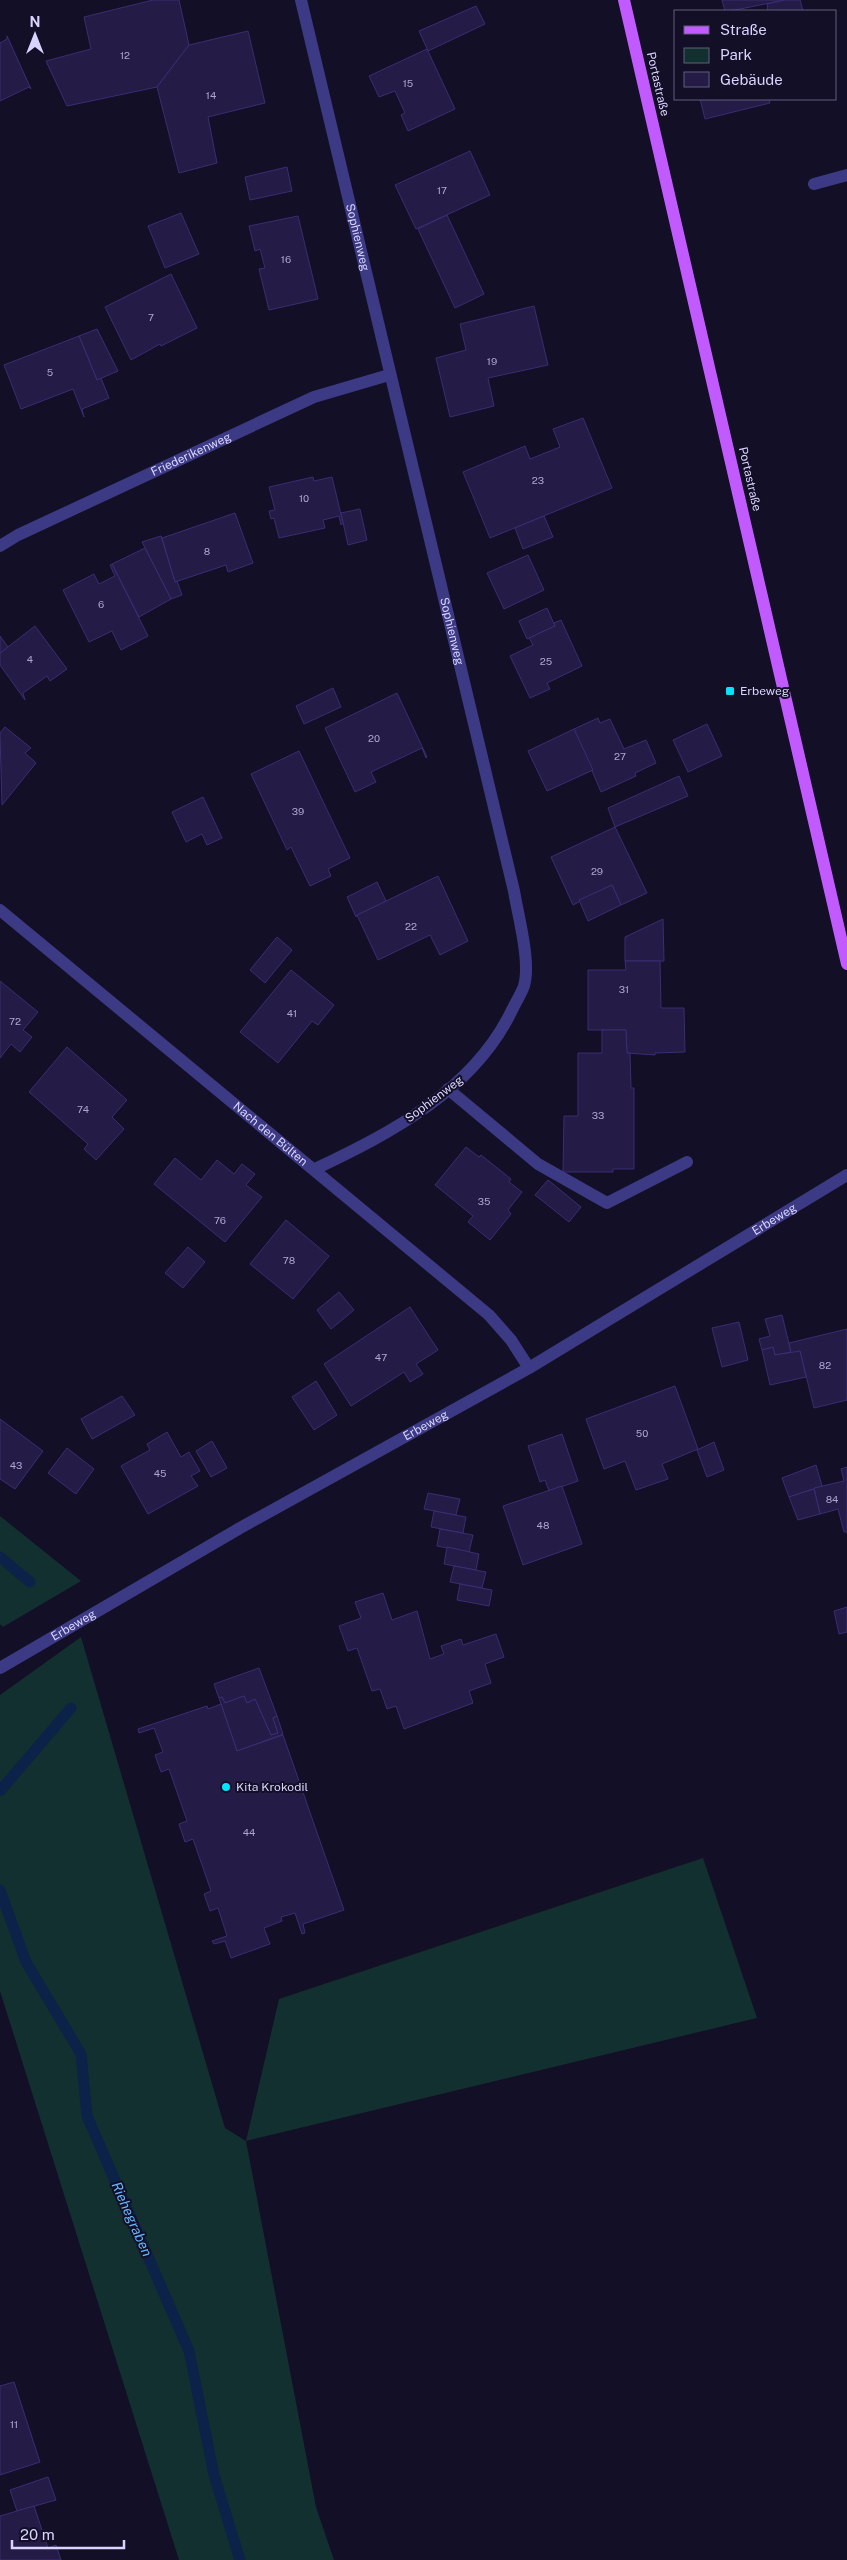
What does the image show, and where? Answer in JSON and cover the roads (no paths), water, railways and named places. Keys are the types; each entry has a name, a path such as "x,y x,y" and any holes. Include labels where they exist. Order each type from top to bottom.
{"main road":[{"name":"Portastraße","path":"624,0 847,964"}],"street":[{"name":"Sophienweg","path":"301,0 389,375 514,891 525,961 524,985 501,1034 463,1078 418,1114 371,1143 314,1169"},
{"path":"814,184 847,175"},
{"name":"Friederikenweg","path":"0,546 18,535 314,397 389,375"},
{"name":"Nach den Bülten","path":"0,910 489,1315 511,1340 529,1368"},
{"path":"448,1089 538,1164 607,1203 687,1162"},
{"name":"Erbeweg","path":"0,1668 249,1523 529,1368 847,1175"}],"waterway":[{"path":"0,1557 30,1582"},
{"name":"Riehegraben","path":"0,1791 71,1708"},
{"name":"Riehegraben","path":"0,1890 26,1962 81,2054 87,2116 189,2351 214,2475 240,2560"}],"place":[{"name":"Erbeweg","path":"730,691"},
{"name":"Kita Krokodil","path":"226,1787"}]}
